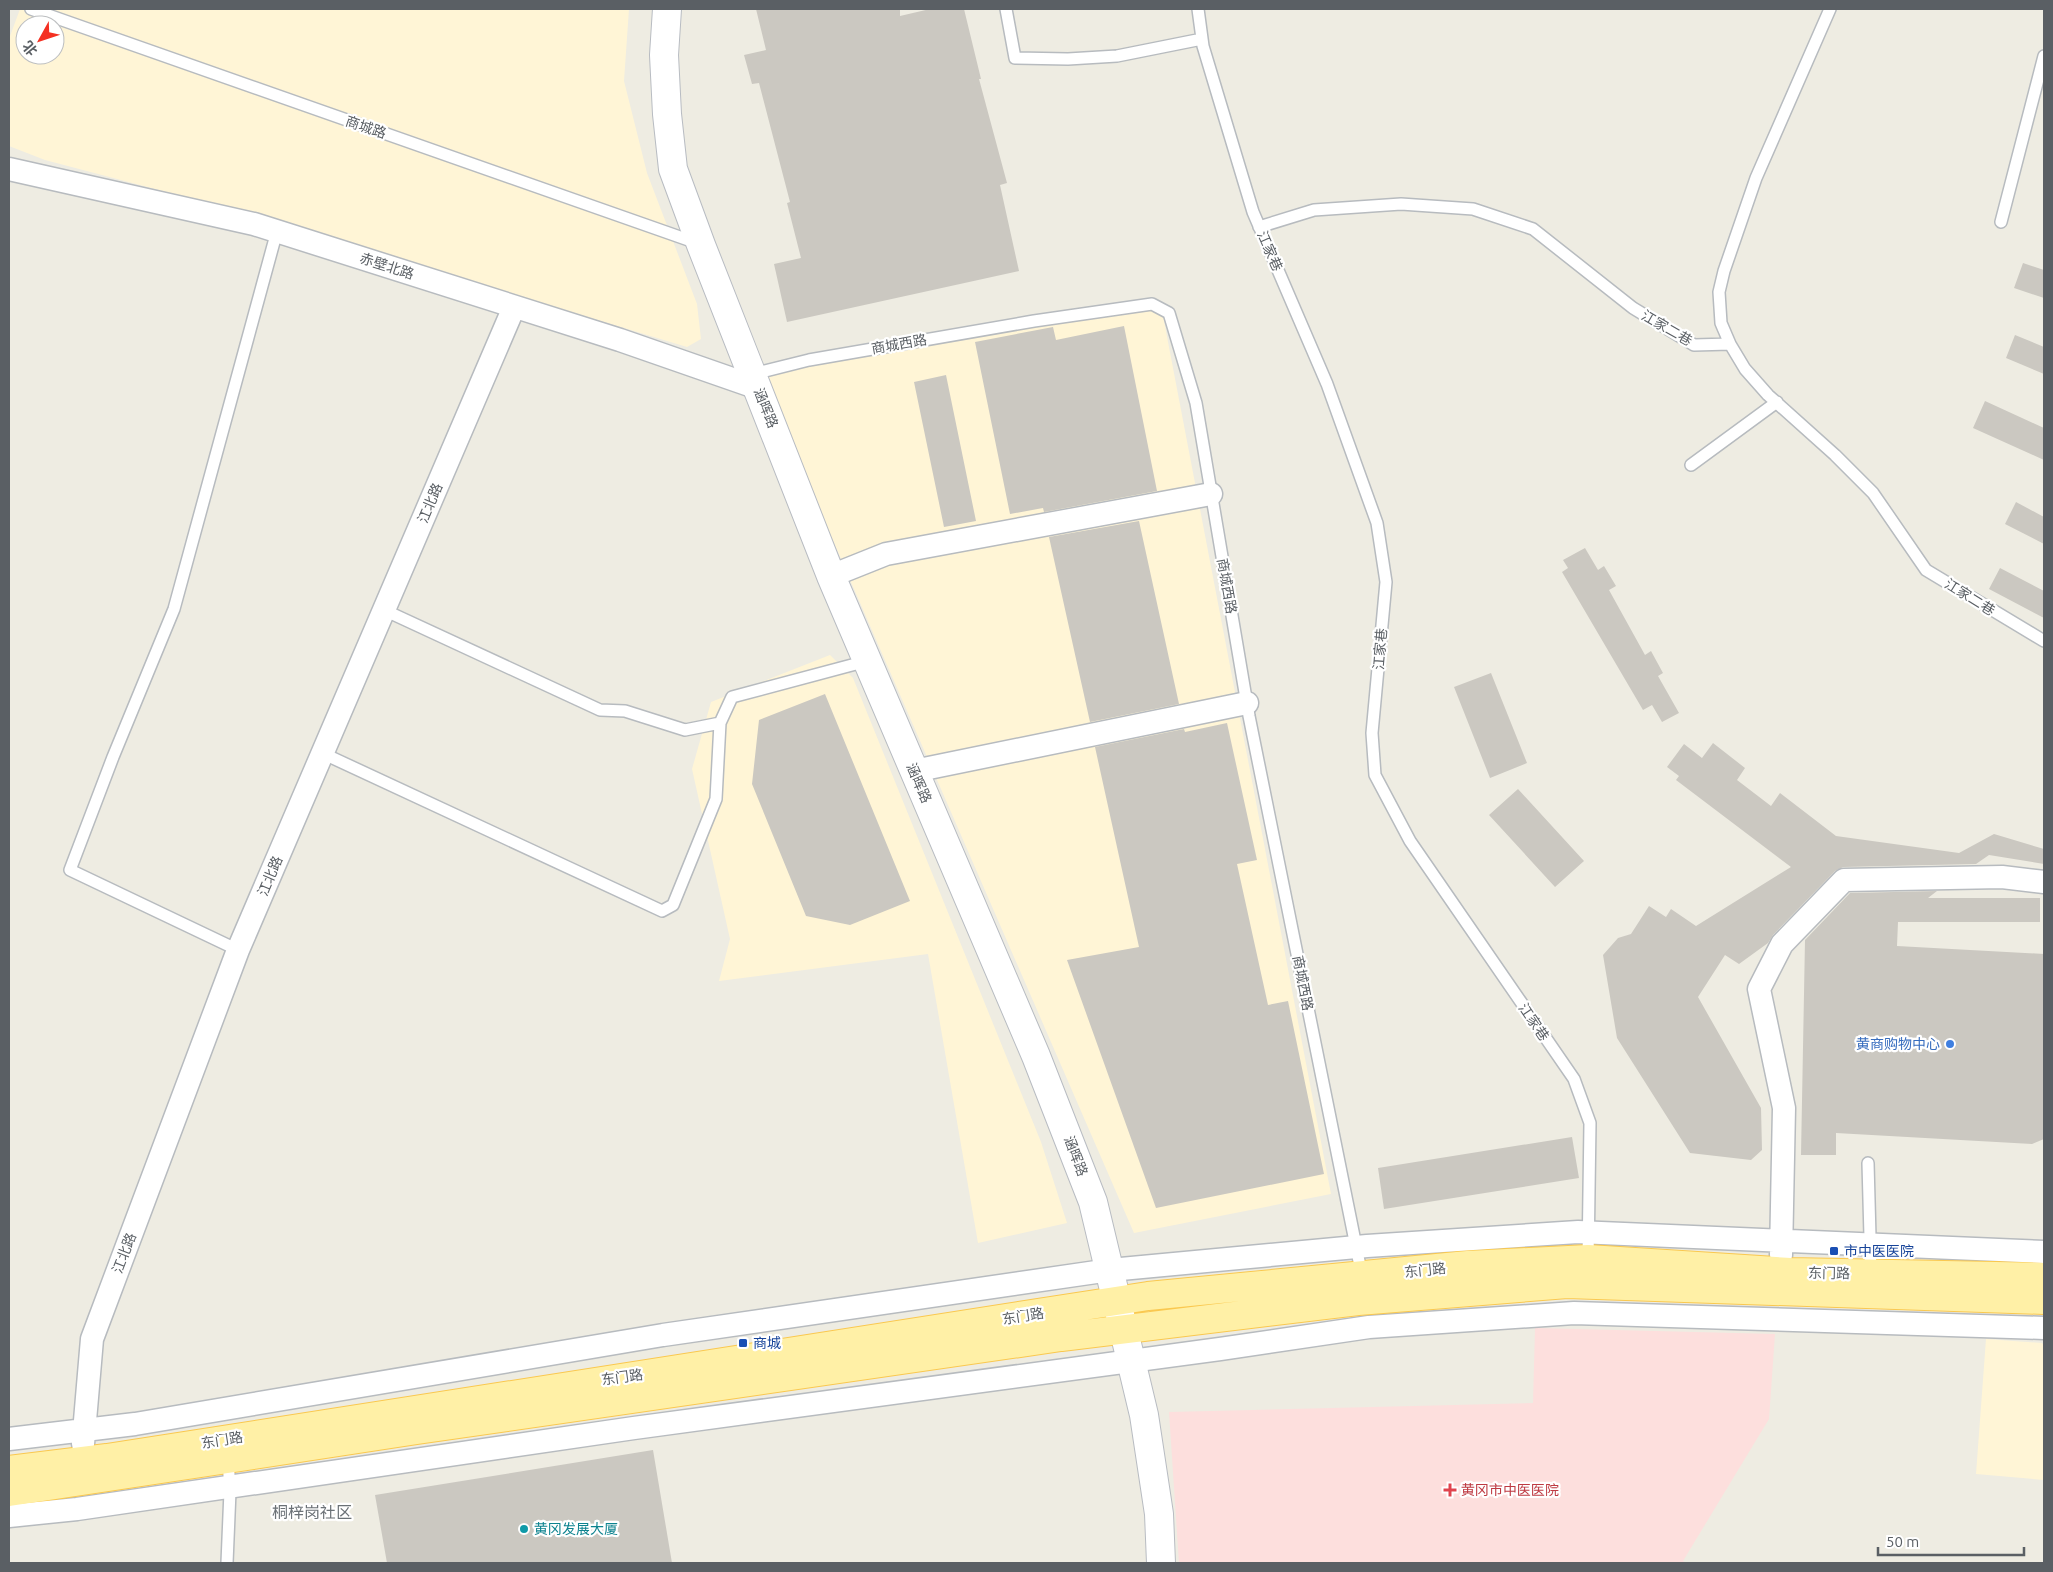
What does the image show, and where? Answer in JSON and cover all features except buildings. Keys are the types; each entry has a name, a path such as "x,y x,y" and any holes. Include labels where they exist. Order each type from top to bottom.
{"main road":[{"name":"东门路","path":"9,1470 82,1461 1148,1296 1468,1265 1588,1259 1780,1272 2044,1277"},
{"name":"东门路","path":"9,1492 427,1428 1051,1338 1358,1301 1567,1284 2044,1300"}],"street":[{"name":"涵晖路","path":"667,9 664,55 667,114 673,169 831,576 1066,1128 1093,1202 1125,1329 1144,1415 1159,1514 1161,1563"},
{"name":"赤壁北路","path":"9,169 254,224 514,307 756,381"},
{"name":"江北路","path":"82,1461 92,1339 238,950 514,307"},
{"path":"831,576 886,554 1211,494"},
{"path":"914,771 1247,703"},
{"path":"1780,1272 1784,1108 1760,989 1782,944 1844,880 2002,877 2044,882"},
{"path":"9,1438 135,1424 663,1335 1110,1270 1356,1247 1589,1232 2044,1252"},
{"path":"9,1516 77,1509 634,1428 1132,1361 1368,1327 1574,1313 2044,1328"}],"lane":[{"name":"商城路","path":"31,9 701,244"},
{"path":"1006,9 1016,58 1068,59 1117,56 1202,39"},
{"name":"江家巷","path":"1198,9 1202,39 1252,212 1327,384 1377,523 1386,582 1372,733 1375,775 1410,841 1574,1079 1590,1123 1588,1259"},
{"path":"1730,344 1721,323 1719,292 1724,271 1756,178 1830,9"},
{"path":"2001,222 2044,56"},
{"name":"江家二巷","path":"1259,227 1314,210 1401,204 1473,209 1533,229 1633,308 1694,345 1730,344 1745,369 1776,402 1835,455 1873,493 1926,570 2044,641"},
{"path":"238,950 70,870 113,757 174,609 277,231"},
{"name":"商城西路","path":"756,381 819,358 1034,321 1152,304 1169,313 1196,403 1247,703 1362,1276"},
{"path":"1691,465 1776,402"},
{"path":"384,610 600,710 625,712 685,730 720,723"},
{"path":"322,753 662,911 673,905 716,799 720,723 732,697 867,661"},
{"path":"1868,1163 1871,1274"},
{"path":"227,1563 230,1486 228,1459"}],"shaded area":[{"path":"20,9 629,9 624,81 647,173 697,304 701,339 687,347 212,204 45,160 9,146 9,39 15,23 15,65 65,65 65,15 18,15"},
{"path":"1160,300 1331,1194 1134,1233 761,375"},
{"path":"830,655 853,678 1041,1142 1067,1223 978,1243 928,954 719,981 730,939 692,769 711,702"},
{"name":"黄冈市中医医院","path":"1535,1328 1775,1334 1769,1419 1683,1561 1686,1563 1179,1563 1169,1412 1533,1403"},
{"path":"1986,1339 2042,1343 2044,1346 2044,1480 1976,1474"}],"place":[{"name":"黄商购物中心","path":"1950,1044"},
{"name":"市中医医院","path":"1834,1251"},
{"name":"商城","path":"743,1343"},
{"name":"黄冈市中医医院","path":"1450,1490"},
{"name":"黄冈发展大厦","path":"524,1529"}],"district":[{"name":"桐梓岗社区","path":"312,1512"}]}
